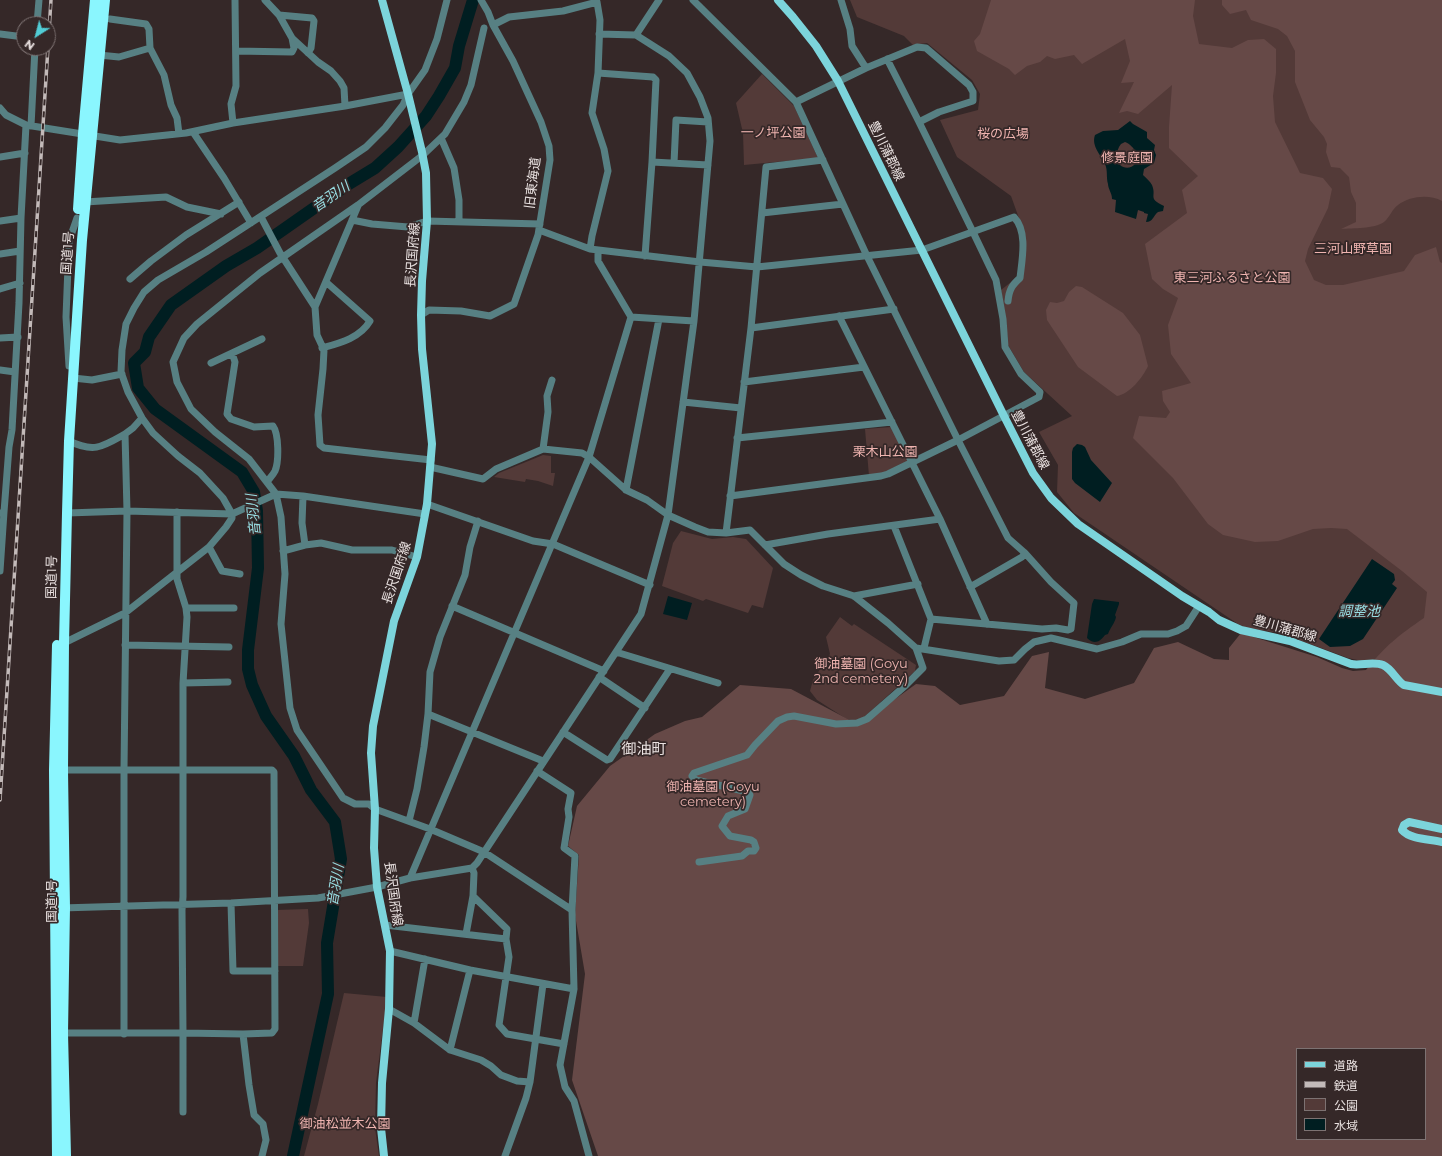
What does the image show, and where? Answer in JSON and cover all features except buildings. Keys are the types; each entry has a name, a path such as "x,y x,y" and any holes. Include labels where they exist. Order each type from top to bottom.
{"highway":[{"name":"国道1号","path":"66,1156 63,770 67,513 69,441 85,202 87,135 96,0"},
{"name":"国道1号","path":"57,1156 54,770 60,513 77,218 105,0"}],"main road":[{"name":"長沢国府線","path":"382,0 409,98 423,154 426,173 428,221 422,281 421,315 422,349 432,444 427,504 417,557 394,622 373,726 371,753 375,809 374,848 377,887 390,951 390,1009 382,1082 381,1128 384,1156"},
{"name":"豊川蒲郡線","path":"778,0 794,17 816,46 838,81 1004,416 1041,486 1066,514 1219,620 1241,630 1290,641 1351,664 1383,665 1404,685 1442,692"},
{"path":"1442,829 1409,822 1404,825 1402,830 1406,834 1422,839 1442,842"}],"street":[{"path":"38,16 39,0"},
{"path":"233,123 231,104 236,86 234,18 235,0"},
{"path":"236,51 292,52 294,48 292,38 280,15 265,0"},
{"path":"234,514 223,498 200,474 153,433 142,418 128,392 122,374 122,350 126,324 144,292 158,280 206,252 251,223 262,218 366,147 385,128 409,98 425,70 437,39 447,0"},
{"path":"636,35 659,0"},
{"path":"693,0 796,102 867,256 1008,538 1025,553 1051,582 1074,602 1071,629 1068,630 931,619"},
{"path":"841,0 850,29 852,46 866,68"},
{"path":"493,25 509,17 563,11 597,1 600,20 600,34 598,73 592,113 604,149 608,171 590,249"},
{"name":"旧東海道","path":"352,220 372,224 408,227 428,221 459,221 540,227 550,160 549,146 541,122 483,3"},
{"path":"280,15 312,18 314,21 311,48 308,53"},
{"path":"110,19 146,24 149,29 150,48 164,75 171,105 177,118 179,134"},
{"path":"484,28 471,84 454,120 441,138 358,205 282,255 197,324 184,338 173,362 177,382 191,409 215,432 249,459 267,482 274,495 281,517 285,574 281,624 290,708 297,730 343,798 355,804 369,804 375,809 430,829 484,852 572,910"},
{"path":"0,34 16,36"},
{"path":"54,909 231,903 318,898 377,887 410,878 472,868 641,614 668,515 694,321 710,141 708,122 700,97 687,73 669,56 636,35 600,34"},
{"path":"292,38 331,71 340,81 344,88 345,106"},
{"path":"796,102 887,59 917,47 926,48 969,85 973,92 973,101 939,112 919,122"},
{"path":"99,55 119,57 150,48"},
{"path":"0,571 3,485 12,430 18,337 21,218 25,153 34,80 35,56"},
{"path":"730,496 888,474 958,440 1039,397 1040,392 1021,374 1005,347 1003,319 996,280 887,59"},
{"path":"598,73 653,77 656,80 645,256"},
{"path":"0,108 6,115 29,126 120,140 193,132 233,123 409,98"},
{"path":"674,164 676,120 708,122"},
{"path":"193,132 251,223"},
{"path":"441,138 454,168 459,200 459,221"},
{"path":"0,157 25,153"},
{"path":"726,533 751,328 766,167 823,160"},
{"path":"652,162 708,166"},
{"path":"85,202 166,198 187,207 221,214"},
{"path":"130,279 186,235 239,202"},
{"path":"762,213 843,204"},
{"path":"358,205 315,307 317,335 324,350 318,415 320,445 324,448 430,464 483,479 496,469 543,449 582,453 589,457 626,490 647,500 668,515 708,532 726,533 750,530 784,564 801,575 823,586 854,596 916,648 923,668 867,719 857,723 836,724 794,716 787,717 778,721 755,744 747,756 694,773 692,776 696,780 748,792 750,795 745,809 728,816 722,826 730,836 751,840 754,842 756,848 754,851 748,851 742,856 699,862"},
{"path":"421,315 429,310 461,311 490,316 514,304 540,227 590,249 757,267 922,250 1014,217 1019,222 1023,238 1020,278 1009,290 1008,301"},
{"path":"0,221 21,218"},
{"path":"262,218 282,255 315,307"},
{"path":"410,878 516,633 589,457 631,318 598,261 598,250"},
{"path":"0,254 20,251"},
{"path":"322,348 347,340 361,333 370,322 326,282"},
{"path":"0,289 20,283"},
{"path":"751,328 894,309"},
{"path":"839,316 940,519 987,624"},
{"path":"631,318 659,318 694,321"},
{"path":"626,490 659,318"},
{"path":"0,338 18,337"},
{"path":"211,363 262,339"},
{"path":"232,353 235,362 227,414 231,419 254,427 273,426 276,431 277,452 275,471 267,482"},
{"path":"744,382 864,367"},
{"path":"0,370 15,372"},
{"path":"73,378 92,380 122,374"},
{"path":"543,449 548,412 547,396 552,380"},
{"path":"683,402 741,408"},
{"path":"69,441 79,446 92,449 108,444 133,428 142,418"},
{"path":"737,438 892,422"},
{"path":"124,1034 125,613 128,511 125,434"},
{"path":"67,513 128,511 234,514 274,495 303,496 425,514"},
{"path":"303,496 302,523 305,544"},
{"path":"427,504 533,541 553,544 650,585"},
{"path":"176,512 177,579 186,608 187,617 183,683 183,1112"},
{"path":"64,643 125,613 209,547 226,527 234,514"},
{"path":"765,545 828,534 940,519"},
{"path":"409,821 417,789 428,714 430,672 440,637 465,575 470,546 478,521"},
{"path":"894,526 931,619 924,648"},
{"path":"283,551 305,544 321,543 352,550 392,550 417,557"},
{"path":"209,547 222,571 240,574"},
{"path":"970,587 1022,557 1025,553"},
{"path":"854,596 918,584"},
{"path":"452,606 516,633 602,674 644,708"},
{"path":"916,648 924,648 999,661 1014,660 1034,642 1051,638 1096,649 1122,642 1141,634 1168,634 1177,631 1186,626 1199,606"},
{"path":"186,608 234,608"},
{"path":"125,646 229,647"},
{"path":"616,652 718,683"},
{"path":"563,732 607,760 610,759 670,669"},
{"path":"183,683 228,682"},
{"path":"428,714 543,761"},
{"path":"63,770 272,770 274,772 275,971 275,1029 272,1033 64,1033"},
{"path":"537,771 571,793 564,848 575,856 572,910 574,989 560,1065 565,1087 574,1101 589,1156"},
{"path":"466,934 473,896 474,872 472,868"},
{"path":"473,896 507,929 506,939 509,957 499,1025 507,1034 564,1044"},
{"path":"231,903 233,971 275,971"},
{"path":"385,925 506,939"},
{"path":"390,951 470,970 574,989"},
{"path":"414,1022 425,959"},
{"path":"450,1050 470,970"},
{"path":"505,1156 526,1098 530,1082 544,984"},
{"path":"390,1009 414,1022 450,1050 481,1060 501,1075 517,1081 530,1082"},
{"path":"243,1034 254,1115 263,1124 266,1140 262,1156"}],"green space":[{"name":"東三河ふるさと公園","path":"850,0 1442,0 1442,690 1279,633 1247,628 1238,624 1074,513 1057,492 1058,465 1039,432 1072,416 1024,372 1008,345 1001,290 1021,274 1025,235 1011,196 957,157 940,120 978,110 980,94 972,80 927,43 913,45 904,36 857,17"},
{"name":"御油墓園 (Goyu cemetery)","path":"991,0 1195,0 1193,16 1199,44 1232,48 1248,40 1264,39 1276,49 1276,73 1273,96 1275,122 1300,173 1323,178 1332,189 1328,208 1308,249 1305,261 1314,280 1326,285 1343,285 1404,271 1415,255 1436,247 1440,262 1442,263 1442,1156 598,1156 572,1080 585,974 575,915 579,855 568,846 577,806 610,766 655,734 685,721 702,717 740,685 791,689 859,725 916,684 935,686 960,705 1004,696 1032,656 1049,652 1045,688 1085,699 1134,683 1154,648 1178,642 1214,659 1229,660 1229,648 1241,633 1317,657 1342,668 1353,671 1366,670 1393,641 1424,618 1427,592 1347,529 1313,529 1278,541 1255,542 1223,535 1208,524 1173,478 1133,438 1139,416 1166,418 1170,412 1163,401 1162,391 1191,383 1171,354 1168,325 1178,298 1163,289 1152,279 1145,244 1187,213 1182,190 1198,176 1169,148 1172,85 1138,114 1127,111 1119,113 1134,82 1121,83 1130,61 1125,39 1082,64 1074,55 1055,59 1047,56 1040,62 1027,66 1015,75 1009,69 977,51 974,41 980,34"},
{"path":"1222,0 1442,0 1442,201 1431,197 1414,198 1398,205 1386,220 1380,224 1363,228 1341,229 1356,222 1356,203 1351,192 1349,177 1340,168 1331,167 1326,152 1327,144 1324,137 1310,120 1295,82 1295,51 1287,36 1278,29 1251,20 1246,10 1230,14 1222,5"},
{"name":"一ノ坪公園","path":"762,74 794,106 818,158 744,165 743,133 736,103"},
{"path":"1076,286 1082,287 1123,313 1140,335 1148,366 1136,384 1122,395 1117,396 1078,367 1047,320 1046,310 1050,302 1057,303 1064,301 1069,292"},
{"name":"栗木山公園","path":"891,427 908,461 881,474 869,476 865,429"},
{"path":"543,455 551,456 551,473 555,473 553,486 526,479 525,482 494,477 499,473"},
{"path":"681,531 712,539 733,537 746,539 773,568 763,608 752,605 748,613 706,599 703,601 662,586 673,543"},
{"name":"御油墓園 (Goyu 2nd cemetery)","path":"840,617 852,626 854,624 916,665 915,671 863,718 852,721 817,700 810,691 813,680 830,654 826,637"},
{"path":"308,909 309,923 303,966 277,966 276,910"},
{"name":"御油松並木公園","path":"344,993 387,997 376,1083 375,1128 379,1156 304,1156 318,1104"}],"water":[{"path":"1130,121 1147,132 1147,138 1155,145 1154,150 1156,155 1154,163 1144,169 1143,175 1152,185 1154,199 1164,206 1163,211 1158,212 1152,220 1148,222 1146,222 1148,214 1138,210 1136,219 1115,212 1116,200 1112,199 1108,186 1106,167 1095,147 1094,139 1095,135 1103,131 1118,130","holes":["1125,142 1134,149 1137,159 1136,163 1129,168 1121,166 1118,162 1117,156 1121,144"]},
{"path":"1077,444 1085,447 1091,460 1112,483 1100,502 1072,479 1072,452 1073,448"},
{"name":"調整池","path":"1372,559 1394,574 1395,580 1392,584 1397,588 1363,639 1350,646 1330,647 1319,639"},
{"path":"668,596 692,603 687,620 663,614"},
{"path":"1094,599 1119,602 1115,615 1116,617 1108,634 1097,642 1087,638"}],"waterway":[{"name":"音羽川","path":"293,1156 328,994 327,943 341,859 335,822 311,790 294,756 266,716 252,685 248,669 248,650 258,568 257,511 254,492 242,472 155,409 138,388 134,363 145,352 149,337 171,305 226,266 257,248 347,185 375,168 398,147 426,116 455,68 459,46 473,0"}],"railway":[{"path":"0,800 51,0"}],"district":[{"name":"御油町","path":"644,750"}],"park label":[{"name":"桜の広場","path":"1003,134"},
{"name":"修景庭園","path":"1127,158"},
{"name":"三河山野草園","path":"1353,249"}]}
